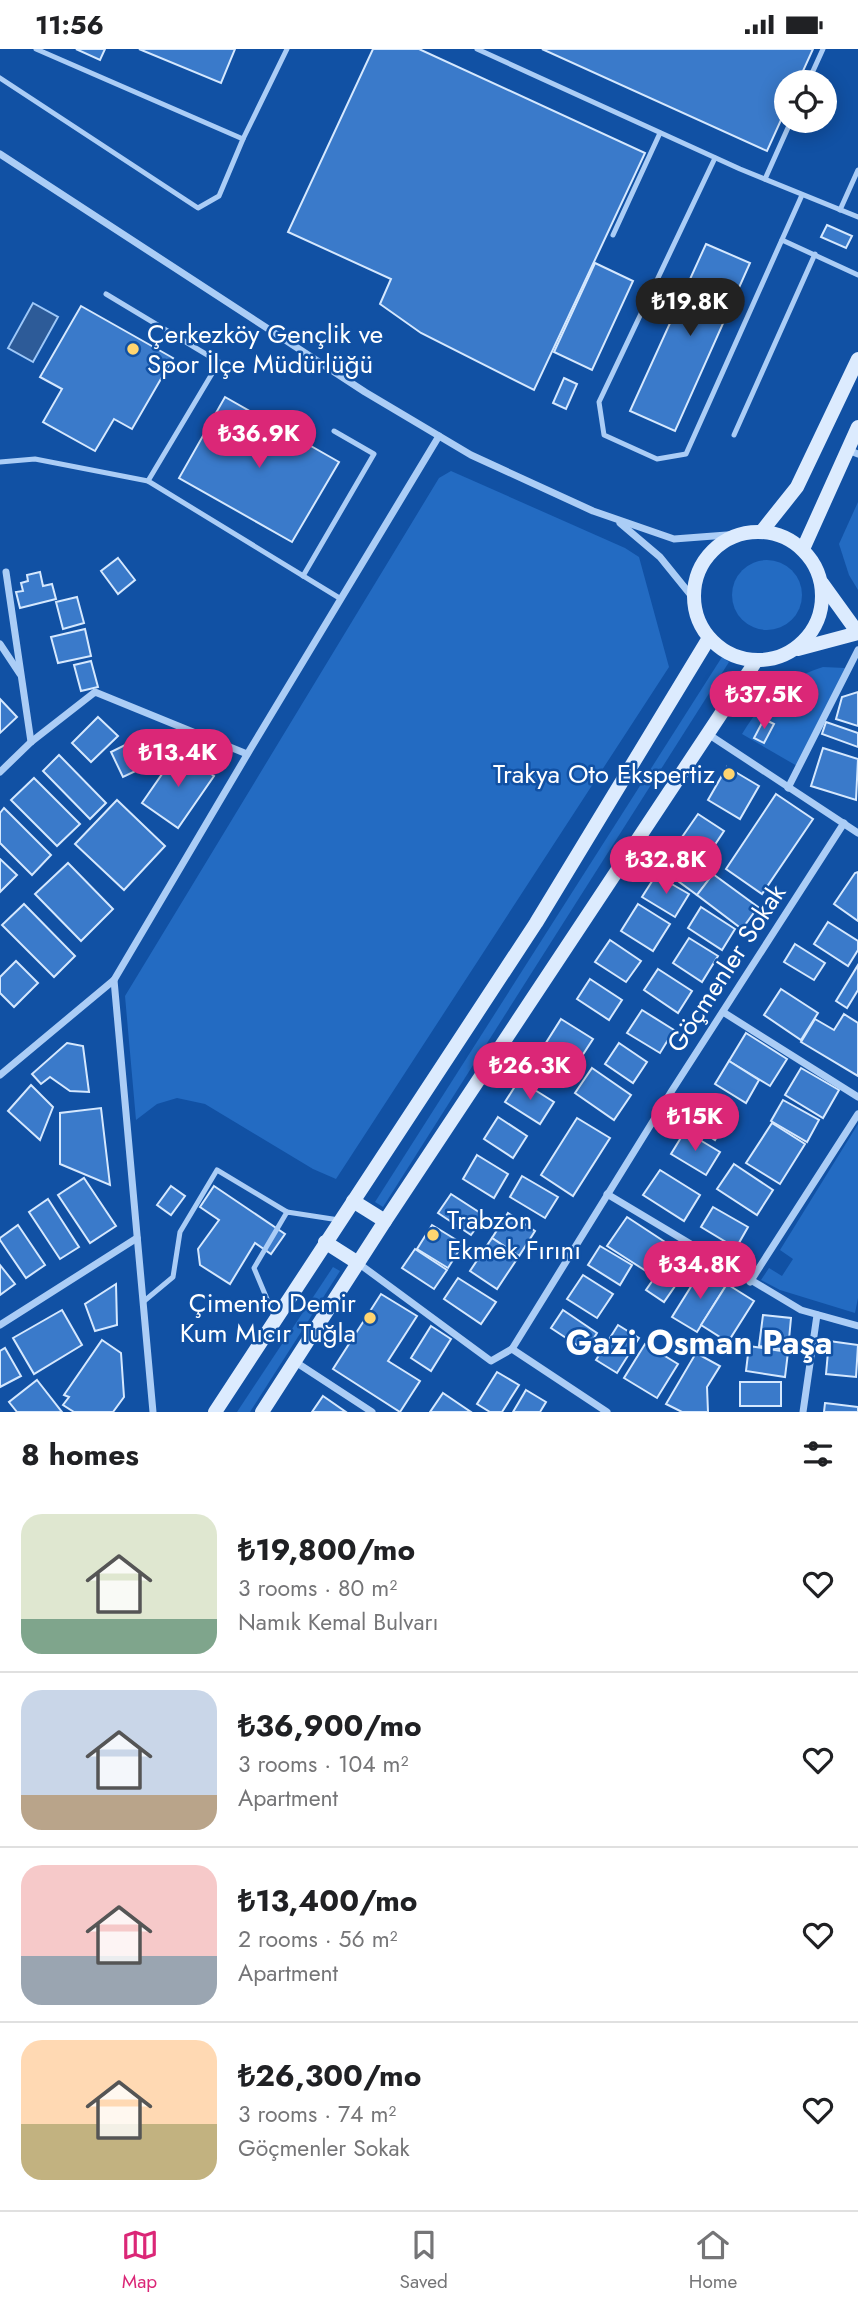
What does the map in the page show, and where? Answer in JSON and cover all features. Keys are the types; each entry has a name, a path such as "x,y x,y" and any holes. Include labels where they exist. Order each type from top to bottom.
{"main road":[{"path":"762,531 797,487 858,359"},
{"path":"803,549 853,452 858,427"},
{"path":"762,531 784,536 803,549 815,564 822,582 858,633 794,650 776,658 757,660 737,657 709,638 698,620 694,599 696,577 706,558 721,543 740,534 762,531"},
{"path":"794,650 808,637 818,621 823,601 822,582"},
{"path":"215,1412 536,923 709,638"},
{"path":"262,1412 384,1221 757,660"},
{"path":"353,1201 384,1221"},
{"path":"326,1243 358,1263"}],"street":[{"path":"0,153 365,392 471,455 617,520 674,539 740,534"},
{"path":"0,1075 114,980 439,436"},
{"path":"617,520 660,557 694,599"},
{"path":"6,572 31,742"},
{"path":"0,645 22,677"},
{"path":"788,788 858,650"},
{"path":"0,772 31,742 95,692 247,754"},
{"path":"708,734 858,832"},
{"name":"Göçmenler Sokak","path":"512,1349 607,1194 844,824"},
{"path":"114,980 153,1412"},
{"path":"723,1012 858,1097"},
{"path":"750,1282 858,1114"},
{"path":"607,1194 750,1282 801,1310 858,1326"},
{"path":"0,1325 137,1238"},
{"path":"358,1263 491,1361 512,1349 607,1412"},
{"path":"803,1412 817,1315"},
{"path":"294,1360 372,1412"}],"lane":[{"path":"36,49 243,139"},
{"path":"0,78 198,208 219,196 243,139 287,49"},
{"path":"477,49 715,158 858,217"},
{"path":"813,70 823,49"},
{"path":"613,235 660,133"},
{"path":"765,179 786,133"},
{"path":"715,158 599,402 604,435 657,459 686,454 802,195"},
{"path":"840,211 858,170"},
{"path":"782,240 858,275"},
{"path":"734,435 815,254"},
{"path":"106,294 219,362 149,481"},
{"path":"303,576 374,454 334,431"},
{"path":"0,462 35,459 149,481 341,599"},
{"path":"143,1301 173,1277 180,1232 217,1170 287,1212 339,1220"},
{"path":"276,1320 254,1268 287,1212"}],"shaded area":[{"path":"33,303 58,317 33,362 8,348"},
{"path":"451,471 625,548 639,557 669,667 336,1179 313,1169 205,1104 177,1098 157,1104 136,1120 125,996 439,478"},
{"path":"858,502 858,590 849,575 839,544"},
{"path":"767,560 792,570 802,595 792,620 767,630 742,620 732,595 742,570"},
{"path":"722,657 729,662 383,1207 375,1202"},
{"path":"823,667 845,668 797,766 742,734 757,712 776,693 798,677"},
{"path":"858,1124 858,1298 855,1313 780,1290 761,1280 769,1268 782,1276 793,1259 780,1250"},
{"path":"333,1267 340,1271 250,1412 237,1412"}],"building":[{"path":"76,49 105,49 100,60"},
{"path":"139,49 235,49 221,83"},
{"path":"373,49 419,49 645,153 534,390 421,333 380,304 391,279 288,232"},
{"path":"542,49 813,49 803,70 774,70 775,133 767,151"},
{"path":"827,225 852,236 846,248 821,237"},
{"path":"706,244 750,263 675,431 630,411"},
{"path":"595,263 633,281 592,370 554,352"},
{"path":"81,306 173,358 132,429 114,419 95,451 43,422 62,389 40,377"},
{"path":"564,378 577,384 566,409 553,403"},
{"path":"225,397 339,462 292,542 179,478"},
{"path":"118,558 135,580 118,594 101,571"},
{"path":"40,572 43,586 52,584 56,599 20,608 16,592 23,591 21,583 28,581 27,575"},
{"path":"77,597 84,623 63,629 56,602"},
{"path":"85,629 91,656 58,663 51,637"},
{"path":"91,661 98,687 81,691 74,665"},
{"path":"858,692 858,726 836,719 842,697"},
{"path":"0,699 17,717 0,733"},
{"path":"98,717 118,736 91,762 72,743"},
{"path":"764,719 774,724 764,743 754,738"},
{"path":"826,722 858,733 858,747 822,734"},
{"path":"129,743 142,768 123,777 111,752"},
{"path":"823,748 858,759 856,800 811,786"},
{"path":"178,751 214,776 178,828 142,803"},
{"path":"59,755 106,803 90,819 43,771"},
{"path":"727,767 759,786 740,819 708,800"},
{"path":"34,778 80,824 57,846 11,800"},
{"path":"776,794 813,819 762,894 726,869"},
{"path":"117,800 165,846 124,890 75,844"},
{"path":"4,808 51,855 32,875 0,843 0,813"},
{"path":"698,814 724,831 706,858 680,840"},
{"path":"675,846 713,874 697,895 659,867"},
{"path":"0,859 17,875 0,892"},
{"path":"68,863 113,909 81,941 35,894"},
{"path":"858,872 858,921 834,904"},
{"path":"713,874 758,907 742,929 697,895"},
{"path":"656,875 689,894 675,917 642,897"},
{"path":"24,904 75,956 54,977 2,925"},
{"path":"638,904 670,924 653,951 621,931"},
{"path":"701,907 735,929 722,950 688,928"},
{"path":"828,922 858,941 858,950 848,966 814,944"},
{"path":"689,938 718,956 702,982 673,963"},
{"path":"610,940 641,961 626,982 595,962"},
{"path":"795,944 825,963 814,980 784,962"},
{"path":"16,961 38,983 14,1007 0,993 0,977"},
{"path":"858,965 858,990 847,1008 836,1001"},
{"path":"658,969 692,991 678,1013 644,990"},
{"path":"590,979 622,1000 609,1020 577,999"},
{"path":"781,989 818,1013 801,1040 764,1015"},
{"path":"642,1010 674,1030 660,1053 627,1033"},
{"path":"844,1014 858,1023 858,1076 801,1042 815,1019 834,1030"},
{"path":"561,1019 593,1039 563,1085 532,1065"},
{"path":"746,1033 787,1059 770,1086 729,1061"},
{"path":"67,1043 83,1046 89,1092 70,1091 50,1077 41,1084 32,1074"},
{"path":"619,1043 647,1062 633,1083 605,1064"},
{"path":"729,1061 759,1080 746,1103 715,1084"},
{"path":"592,1068 631,1095 614,1120 575,1093"},
{"path":"801,1068 839,1090 823,1118 785,1095"},
{"path":"519,1080 554,1102 540,1124 505,1102"},
{"path":"31,1085 53,1107 40,1140 8,1111"},
{"path":"706,1100 730,1116 715,1140 690,1124"},
{"path":"783,1100 819,1120 807,1142 771,1121"},
{"path":"101,1108 110,1185 60,1164 60,1113"},
{"path":"498,1117 527,1136 513,1158 484,1139"},
{"path":"577,1118 610,1138 573,1196 541,1175"},
{"path":"772,1123 805,1144 780,1184 746,1163"},
{"path":"685,1131 720,1152 706,1175 671,1154"},
{"path":"477,1155 508,1174 494,1198 463,1179"},
{"path":"734,1164 773,1190 757,1215 717,1189"},
{"path":"660,1170 700,1195 684,1221 643,1195"},
{"path":"522,1176 558,1197 545,1218 510,1197"},
{"path":"84,1178 116,1226 90,1243 58,1195"},
{"path":"171,1186 185,1196 171,1215 157,1205"},
{"path":"214,1186 285,1234 271,1254 255,1243 230,1284 200,1265 198,1249 219,1220 200,1207"},
{"path":"451,1194 485,1216 471,1235 438,1213"},
{"path":"48,1199 79,1247 60,1259 29,1212"},
{"path":"713,1207 748,1227 736,1248 701,1227"},
{"path":"508,1213 535,1231 519,1256 492,1238"},
{"path":"627,1217 665,1242 646,1271 607,1246"},
{"path":"18,1225 45,1265 26,1278 0,1240"},
{"path":"432,1225 463,1244 448,1268 417,1249"},
{"path":"492,1238 519,1256 497,1289 470,1271"},
{"path":"600,1246 632,1265 620,1285 588,1265"},
{"path":"415,1249 447,1270 434,1289 402,1268"},
{"path":"673,1251 691,1263 664,1302 646,1290"},
{"path":"0,1265 15,1284 0,1295"},
{"path":"702,1269 727,1284 697,1332 672,1317"},
{"path":"583,1275 613,1294 597,1318 567,1299"},
{"path":"458,1278 496,1302 481,1324 444,1299"},
{"path":"116,1284 117,1325 95,1331 85,1304"},
{"path":"727,1284 754,1301 728,1342 701,1325"},
{"path":"381,1294 417,1316 388,1361 420,1381 400,1412 333,1369"},
{"path":"62,1310 82,1345 34,1374 13,1338"},
{"path":"563,1310 597,1333 586,1351 551,1328"},
{"path":"763,1315 791,1318 788,1350 759,1346"},
{"path":"618,1325 639,1338 617,1373 596,1360"},
{"path":"431,1326 451,1339 431,1371 411,1358"},
{"path":"102,1340 121,1353 124,1397 113,1412 74,1412 63,1405 69,1397 64,1395"},
{"path":"829,1341 858,1345 856,1377 826,1374"},
{"path":"645,1344 678,1364 657,1398 624,1378"},
{"path":"749,1346 788,1352 785,1377 746,1371"},
{"path":"5,1348 21,1376 0,1387 0,1351"},
{"path":"696,1353 720,1366 707,1387 708,1412 682,1412 666,1404"},
{"path":"497,1372 519,1385 502,1412 490,1412 477,1404"},
{"path":"37,1380 62,1412 17,1412 9,1402"},
{"path":"740,1382 781,1382 781,1406 740,1406"},
{"path":"526,1390 546,1402 540,1412 513,1412"},
{"path":"443,1393 471,1412 430,1412"},
{"path":"323,1396 346,1412 312,1412"},
{"path":"825,1403 858,1407 858,1412 824,1412"}],"place":[{"name":"Çerkezköy Gençlik ve Spor İlçe Müdürlüğü","path":"133,349"},
{"name":"Trakya Oto Ekspertiz","path":"729,774"},
{"name":"Trabzon Ekmek Fırını","path":"433,1235"},
{"name":"Çimento Demir Kum Mıcır Tuğla","path":"370,1318"}],"district":[{"name":"Gazi Osman Paşa","path":"699,1342"}]}
